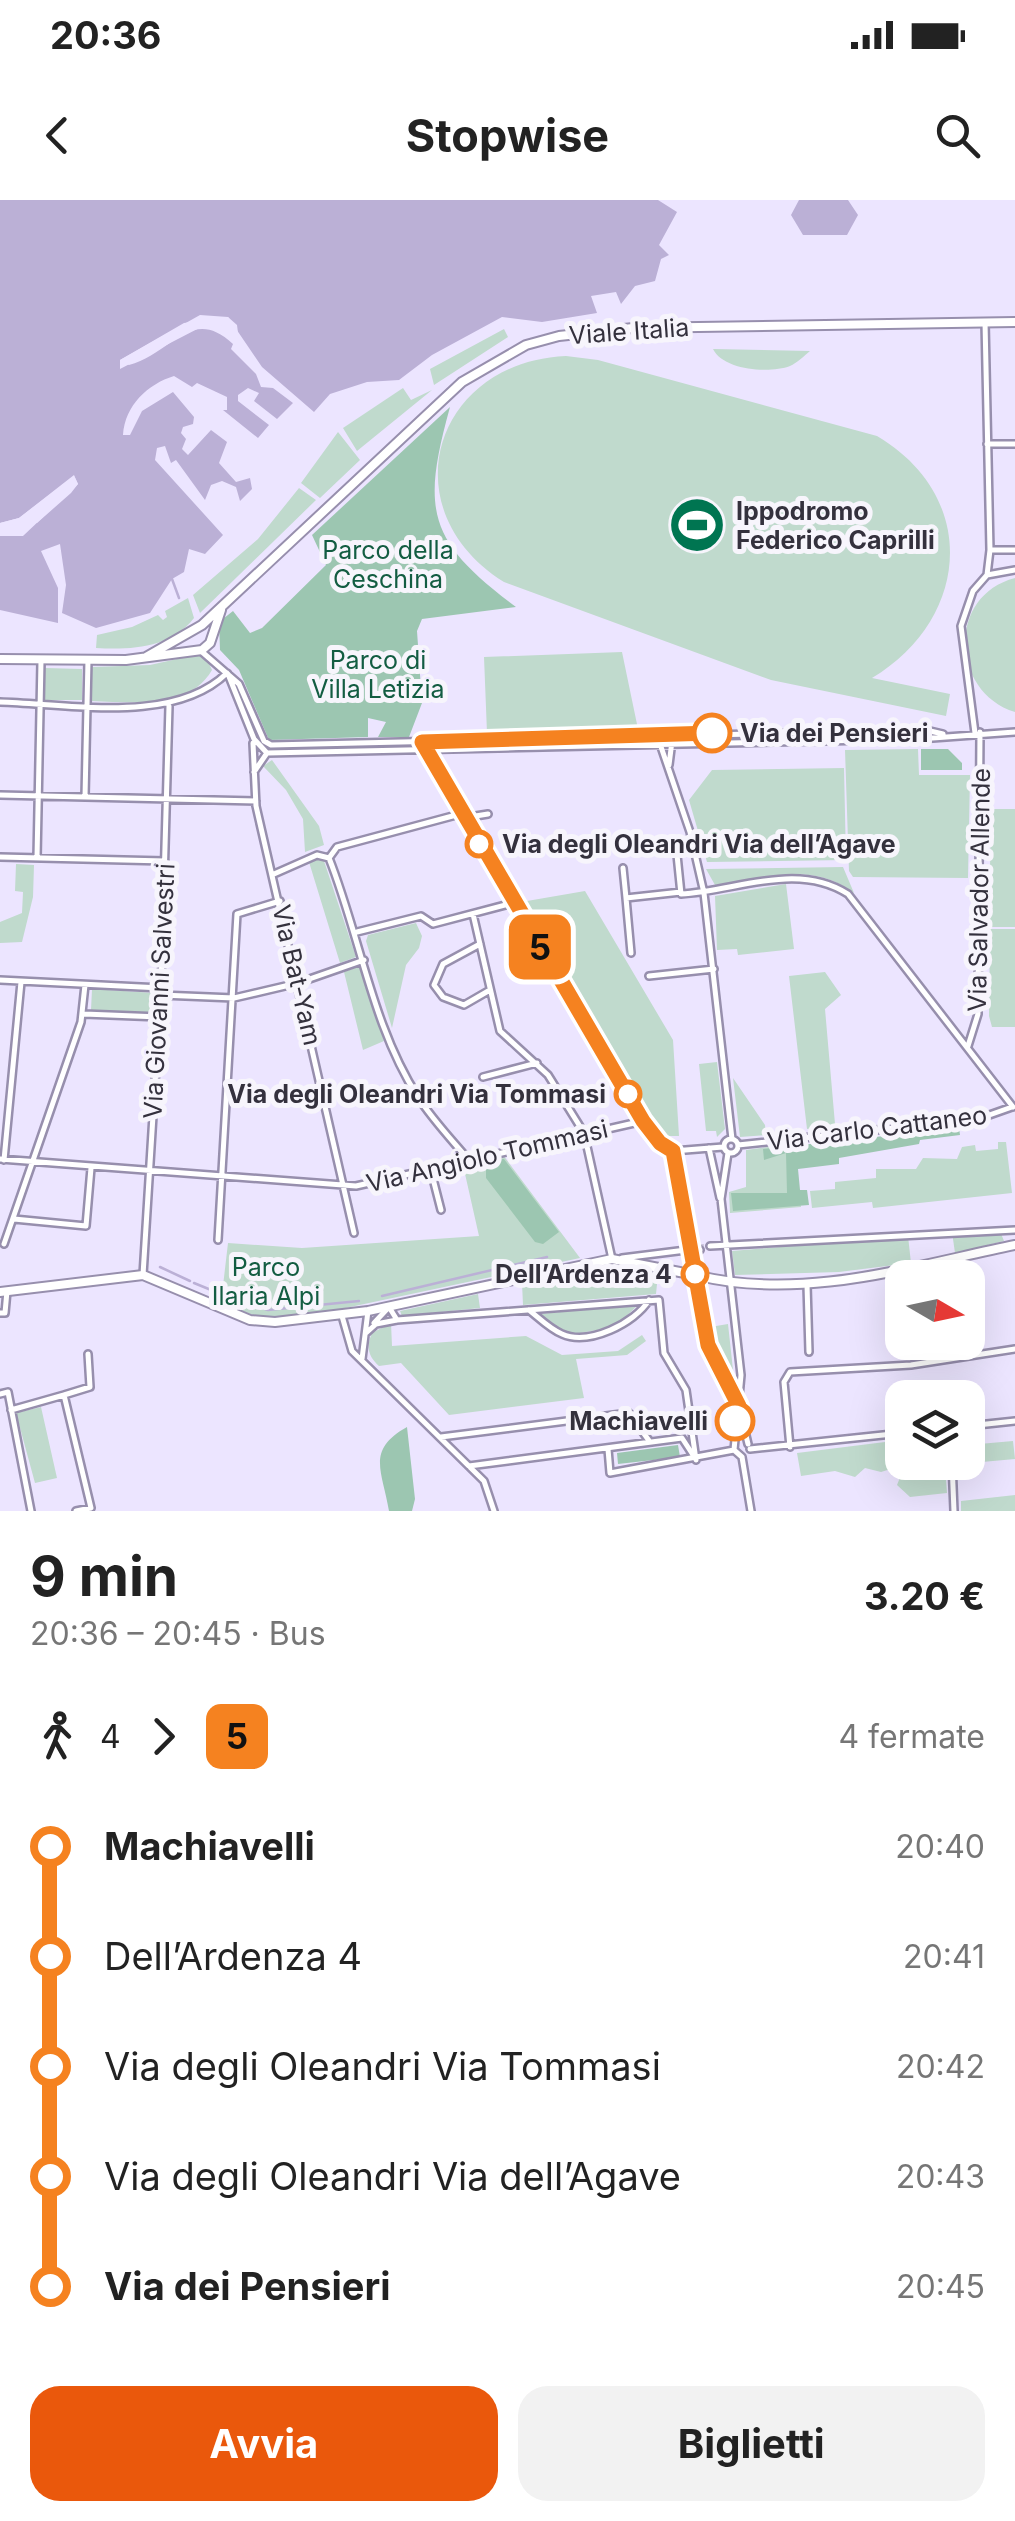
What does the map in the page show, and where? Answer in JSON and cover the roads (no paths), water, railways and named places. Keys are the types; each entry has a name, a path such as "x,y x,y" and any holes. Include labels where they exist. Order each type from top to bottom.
{"main road":[{"name":"Viale Italia","path":"190,635 462,382 534,342 590,331 652,327 1015,322"},
{"name":"Viale Italia","path":"210,639 223,606"},
{"path":"0,659 88,660 198,650 210,639 198,628"},
{"path":"146,657 190,635 198,650"},
{"path":"5,1292 143,1275 255,1321 342,1316 612,1259 730,1284 807,1282 902,1272 1015,1245"}],"street":[{"path":"985,322 990,550 987,575 1015,570"},
{"path":"987,444 1015,444"},
{"path":"990,550 1015,550"},
{"name":"Via Salvador Allende","path":"968,1046 978,1014 978,733 961,626 972,592 987,575"},
{"path":"210,639 218,662"},
{"path":"198,650 218,662 239,684 267,744 656,735 672,739"},
{"path":"37,858 41,660"},
{"path":"85,797 88,660"},
{"path":"228,674 254,739 267,753 657,744 672,739 899,730 946,735 1015,732"},
{"path":"0,702 169,706 228,674"},
{"name":"Via Giovanni Salvestri","path":"143,1275 160,1018 169,706"},
{"path":"656,735 704,893 714,969 732,1139 726,1150 721,1199 740,1374 735,1446 742,1457 751,1511"},
{"name":"Via Bat-Yam","path":"254,739 256,801 354,1233"},
{"path":"668,768 672,739"},
{"path":"422,742 513,903 643,1121 660,1143 673,1151 709,1148 736,1152 738,1145 732,1139"},
{"path":"253,774 267,753"},
{"path":"0,796 256,801"},
{"path":"329,858 337,847 462,816 488,814"},
{"path":"676,844 680,892"},
{"path":"274,874 317,855 329,858"},
{"path":"0,857 165,861"},
{"path":"329,858 357,932 381,1019 414,1090 468,1158"},
{"path":"623,868 631,953"},
{"path":"626,898 704,893 814,878 848,894 1014,1107"},
{"path":"218,1240 236,914 280,901"},
{"path":"357,932 421,916 433,924 513,903"},
{"path":"473,914 500,1031 536,1062 584,1133 612,1259 686,1250"},
{"path":"480,944 443,964 434,985 440,995 464,1005 490,990"},
{"path":"0,980 234,998 364,960"},
{"path":"649,976 714,969"},
{"path":"2,1159 21,982"},
{"path":"4,1244 84,1014 85,985"},
{"path":"84,1014 160,1018"},
{"path":"484,1077 536,1062"},
{"name":"Via Carlo Cattaneo","path":"738,1145 968,1120 1014,1107"},
{"name":"Via Angiolo Tommasi","path":"2,1159 345,1186 643,1121"},
{"path":"709,1148 714,1185 721,1199"},
{"path":"673,1151 708,1345 739,1406 749,1447 742,1457"},
{"path":"14,1219 86,1226 91,1167"},
{"path":"430,1167 441,1210"},
{"path":"712,1247 958,1229 1015,1230"},
{"path":"807,1282 810,1352"},
{"path":"0,1312 5,1313 5,1292"},
{"path":"529,1310 573,1336 617,1329 648,1300"},
{"path":"368,1330 397,1320 660,1302 664,1353 686,1390 696,1460"},
{"path":"368,1330 389,1307 397,1320"},
{"path":"362,1359 368,1311"},
{"path":"342,1316 352,1352 441,1436 488,1488 494,1511"},
{"path":"790,1447 784,1382 790,1372 911,1364 1015,1349"},
{"path":"11,1410 90,1387 88,1354"},
{"path":"0,1394 8,1392 31,1511"},
{"path":"64,1395 91,1508 76,1511"},
{"path":"441,1436 629,1414 650,1442"},
{"path":"985,1424 1015,1420"},
{"path":"608,1448 610,1473 696,1460 735,1446 790,1447 885,1435"},
{"path":"468,1466 682,1438 696,1460"},
{"path":"953,1480 954,1511"}],"waterway":[{"path":"172,579 179,598"},
{"path":"382,1296 547,1257"},
{"path":"160,1267 190,1281"},
{"path":"194,1283 216,1292"},
{"path":"222,1295 268,1310 359,1301"}],"tunnel":[{"path":"699,1247 710,1246"}],"place":[{"name":"Ippodromo Federico Caprilli","path":"697,525"},
{"name":"Via dei Pensieri","path":"712,733"},
{"name":"Via degli Oleandri Via dell’Agave","path":"479,844"},
{"name":"Via degli Oleandri Via Tommasi","path":"628,1094"},
{"name":"Dell’Ardenza 4","path":"695,1274"},
{"name":"Machiavelli","path":"735,1421"}],"park label":[{"name":"Parco della Ceschina","path":"388,564"},
{"name":"Parco di Villa Letizia","path":"378,674"},
{"name":"Parco Ilaria Alpi","path":"266,1282"}]}
